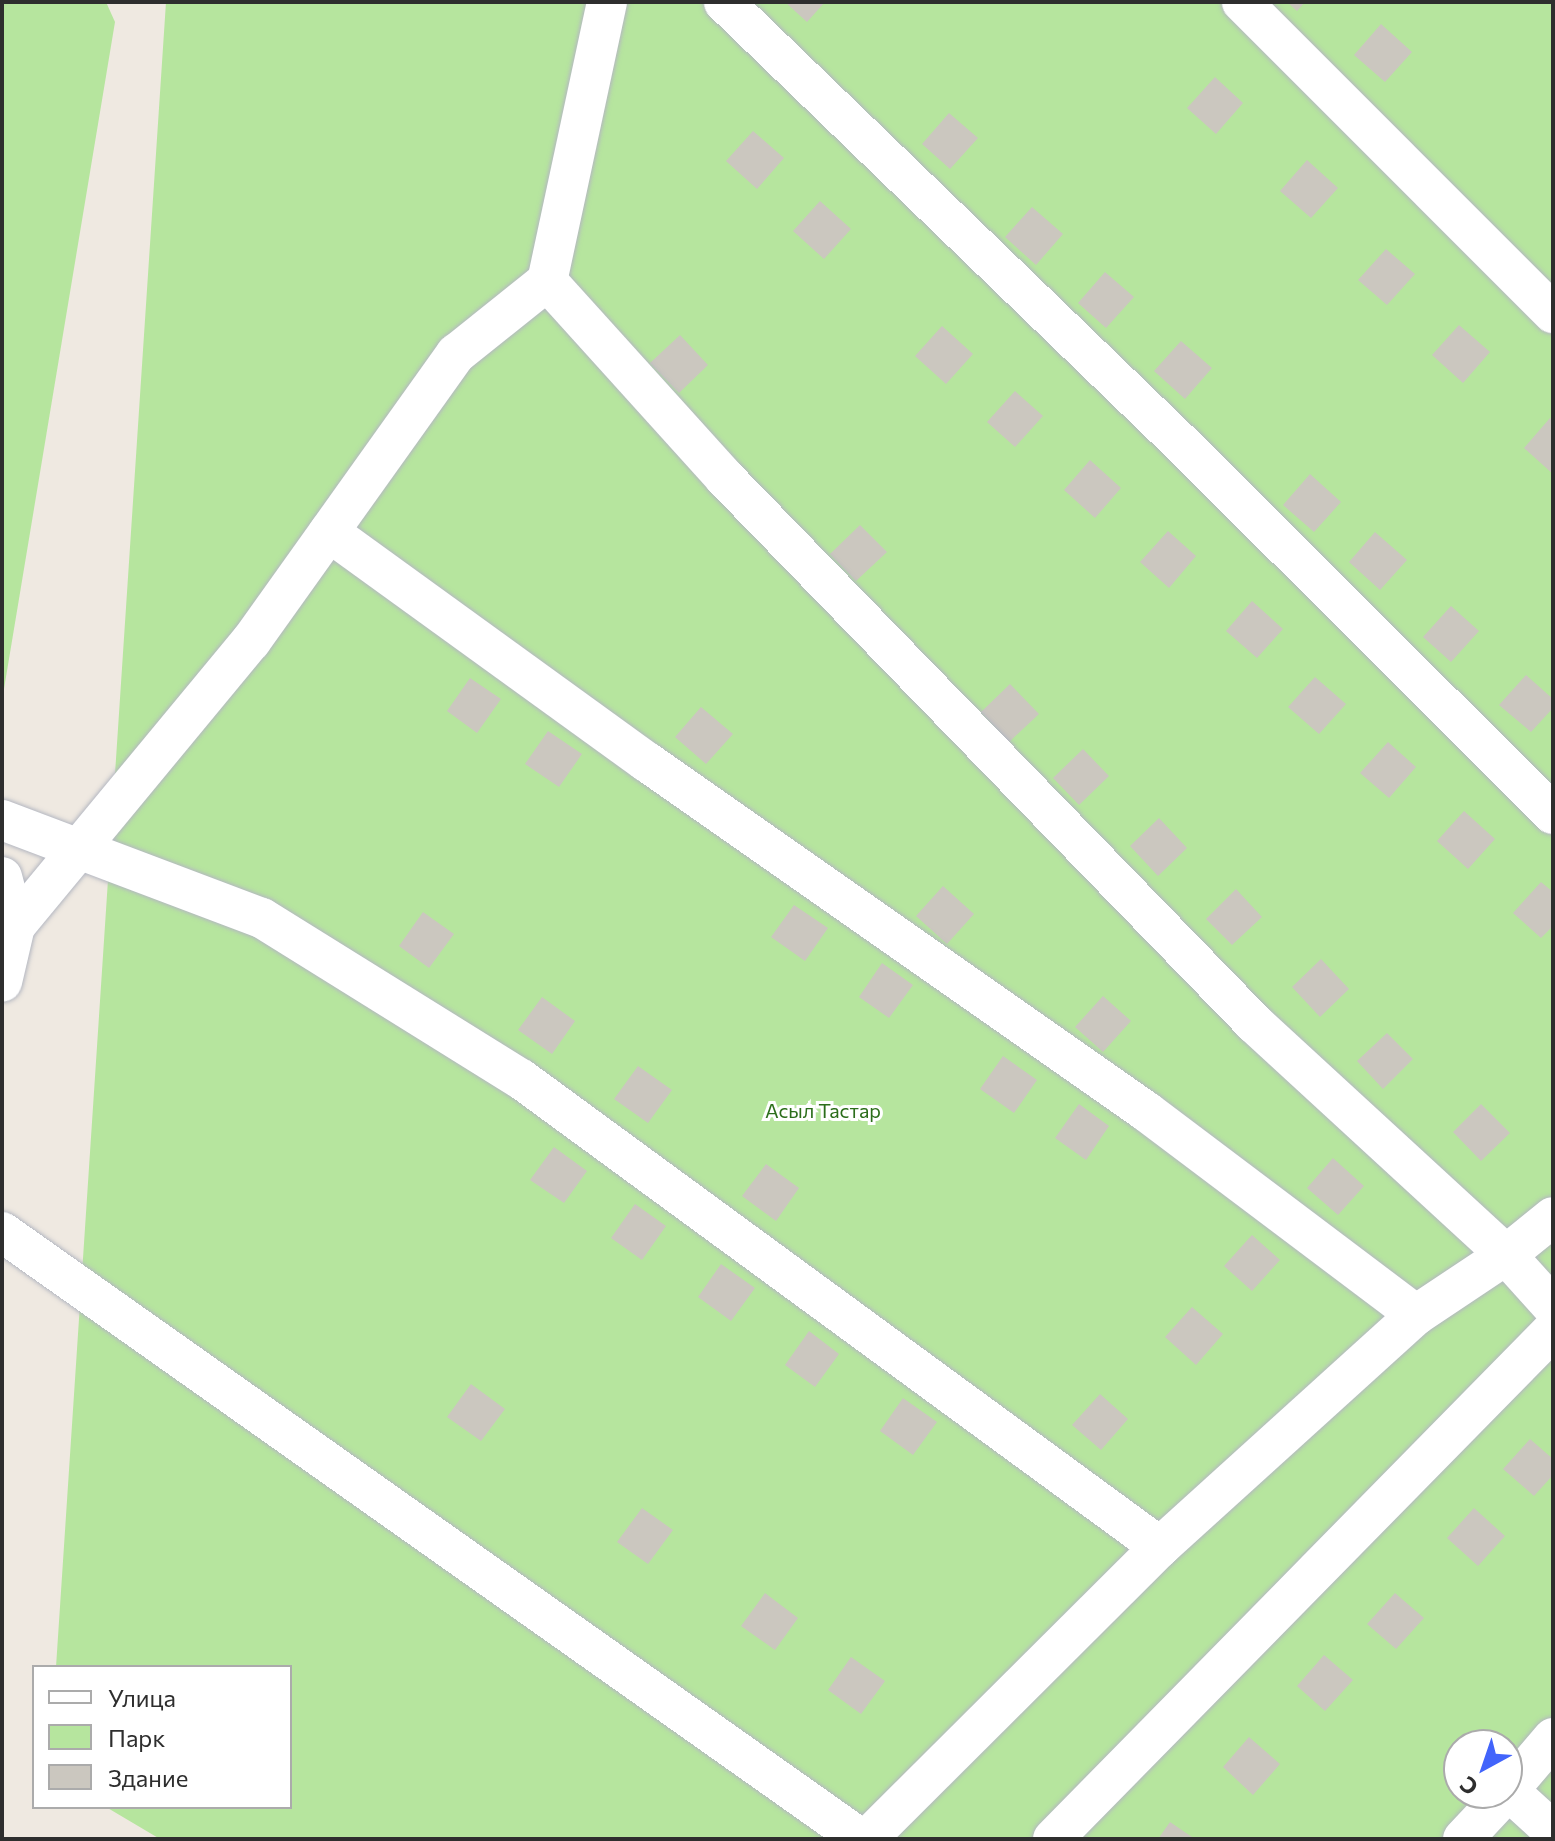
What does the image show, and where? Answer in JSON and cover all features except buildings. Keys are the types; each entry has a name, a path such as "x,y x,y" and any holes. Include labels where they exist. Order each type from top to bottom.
{"street":[{"path":"2,982 15,926 251,641 456,354 547,281 607,2"},
{"path":"724,2 1184,446 1553,814"},
{"path":"1242,2 1553,313"},
{"path":"547,281 725,478 1254,1023 1506,1255 1553,1307"},
{"path":"329,532 647,762 1147,1112 1416,1315"},
{"path":"2,820 262,918 521,1079 1160,1547"},
{"path":"2,877 15,926"},
{"path":"2,1232 864,1839 1160,1547 1416,1315 1506,1255 1553,1217"},
{"path":"1053,1839 1553,1330"},
{"path":"1523,1773 1553,1738"},
{"path":"1523,1806 1553,1831"},
{"path":"1463,1839 1491,1809"}],"green space":[{"path":"2,2 106,2 115,22 2,701"},
{"name":"Асыл Тастар","path":"166,2 1553,2 1553,1839 160,1839 109,1809 292,1809 292,1665 56,1665"}]}
